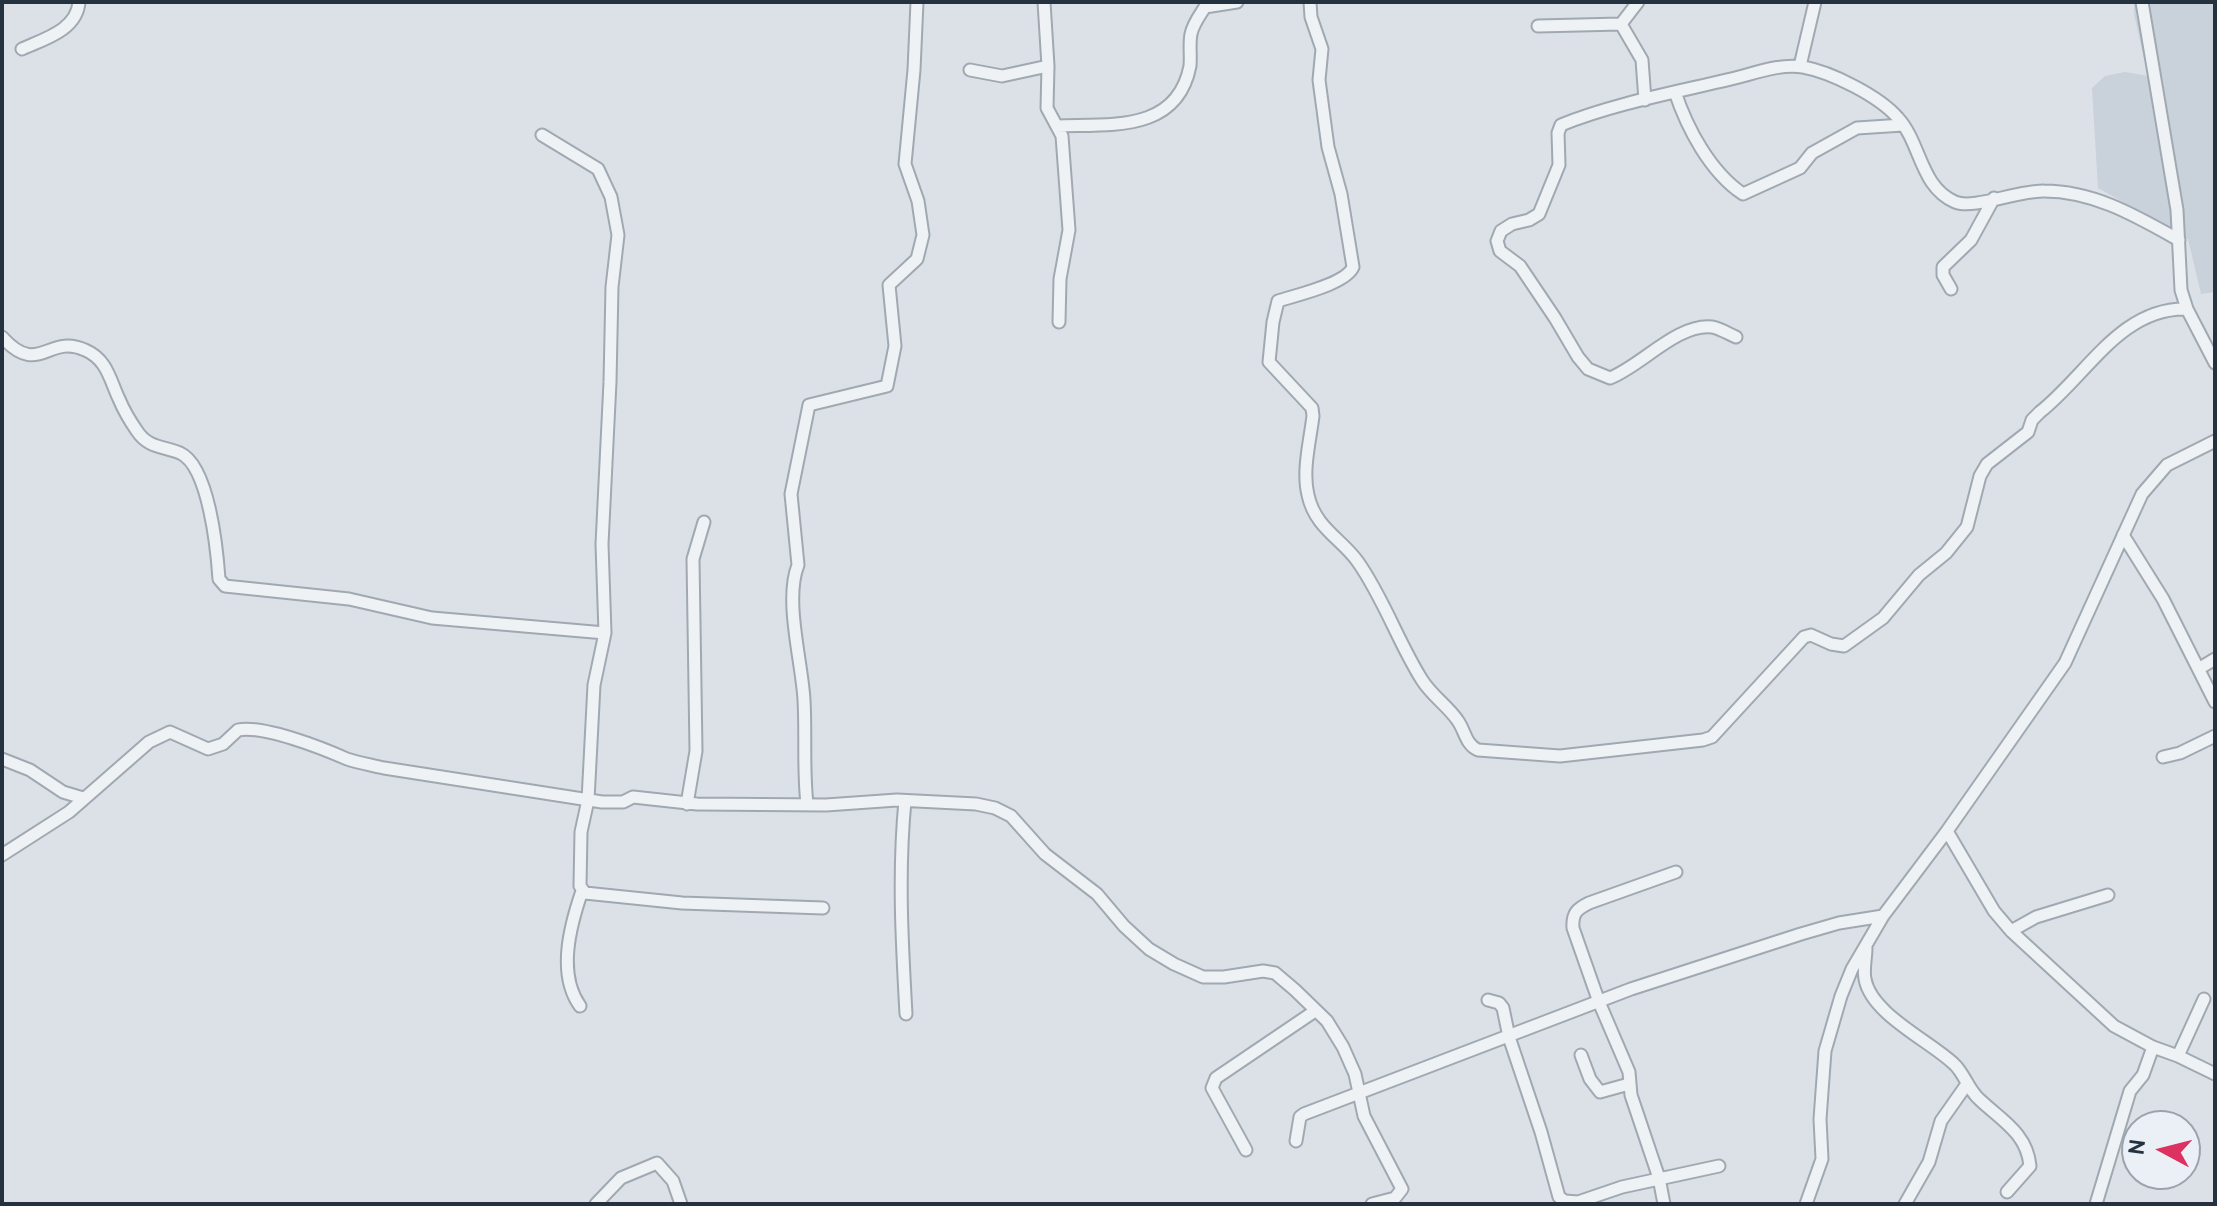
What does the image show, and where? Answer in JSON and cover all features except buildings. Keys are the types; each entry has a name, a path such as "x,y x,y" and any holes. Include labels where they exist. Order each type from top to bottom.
{"street":[{"path":"22,49 67,26 77,15 79,2"},
{"path":"807,804 803,769 804,700 795,633 794,575 798,565 791,494 809,405 887,386 895,346 889,285 917,259 923,235 918,201 905,164 917,2"},
{"path":"1044,2 1047,108 1062,136 1069,230 1060,279 1059,322"},
{"path":"1057,126 1152,118 1166,109 1182,89 1190,65 1191,35 1205,7 1237,2"},
{"path":"1310,2 1311,17 1322,49 1319,80 1328,147 1341,194 1353,267 1350,275 1278,301 1269,362 1312,408 1306,478 1308,497 1314,509 1327,533 1357,560 1389,614 1421,679 1435,699 1453,714 1469,743 1478,750 1560,756 1712,737 1804,637 1811,635 1844,646 1883,618 1919,575 1946,553 1967,527 1980,476 1987,464 2028,432 2032,420 2127,327 2144,316 2169,308 2187,309"},
{"path":"1621,24 1638,2"},
{"path":"1800,66 1815,2"},
{"path":"2142,2 2177,210 2178,271 2187,309 2215,363"},
{"path":"1538,26 1621,24"},
{"path":"1621,24 1642,60 1645,100"},
{"path":"970,70 1002,76 1048,66"},
{"path":"1736,337 1711,327 1690,332 1664,343 1621,374 1610,378 1588,369 1578,357 1520,266 1500,251 1497,241 1501,231 1539,214 1559,165 1558,133 1561,125 1675,92 1777,68 1800,66 1826,73 1874,98 1900,119 1927,177 1946,197 1957,203 1971,205 1994,198 2043,191 2096,198 2179,240"},
{"path":"1675,92 1692,133 1711,161 1743,194 1800,168 1812,153 1857,128 1903,125"},
{"path":"542,135 598,169 611,197 618,235 612,287 602,544 605,633 594,685 588,800 581,832 582,891 570,937 568,973 570,992 580,1006"},
{"path":"1951,289 1943,275 1943,267 1971,240 1994,198"},
{"path":"2,337 23,355 66,345 90,352 100,360 109,372 123,410 140,436 154,446 180,453 192,464 211,512 219,579 225,586 349,599 432,618 605,633"},
{"path":"1806,1204 1822,1159 1820,1119 1825,1051 1841,996 1867,943 1883,916 2065,663 2142,494 2167,465 2215,441"},
{"path":"687,804 696,751 693,559 704,522"},
{"path":"2123,535 2163,599 2215,702"},
{"path":"2200,668 2215,659"},
{"path":"2,855 69,812 149,742 165,733 174,732 189,743 208,749 223,744 238,730 244,729 328,748 349,759 384,768 614,803 633,797 687,804 807,804 874,800 976,804 995,808 1011,816 1045,854 1097,894 1149,949 1203,977 1263,971 1275,973 1334,1030 1355,1074 1364,1116 1402,1189 1395,1198 1372,1204"},
{"path":"2163,757 2180,753 2215,736"},
{"path":"2,759 30,770 63,792 83,798"},
{"path":"905,801 901,836 901,938 906,1014"},
{"path":"1947,831 1994,911 2011,931 2114,1026 2215,1074"},
{"path":"1664,1204 1659,1178 1629,1084 1629,1072 1599,1002 1572,919 1576,910 1616,891 1676,872"},
{"path":"582,891 682,903 823,908"},
{"path":"2011,931 2036,917 2108,895"},
{"path":"1296,1141 1300,1117 1360,1092 1599,1002 1801,934 1839,923 1883,916"},
{"path":"1867,943 1865,979 1871,995 1899,1024 1957,1066 1976,1096 2021,1136 2029,1151 2030,1166 2007,1192"},
{"path":"2178,1056 2204,999"},
{"path":"1488,1000 1499,1003 1503,1008 1509,1037 1562,1202 1578,1202 1622,1187 1719,1166"},
{"path":"1246,1150 1212,1088 1216,1078 1315,1011"},
{"path":"2096,1204 2130,1091 2143,1075 2153,1047"},
{"path":"1581,1055 1590,1079 1600,1092 1629,1084"},
{"path":"1905,1204 1929,1162 1941,1121 1967,1084"},
{"path":"596,1204 621,1178 657,1163 673,1181 681,1204"}],"shaded area":[{"path":"2134,2 2215,2 2215,292 2201,294 2188,239 2098,188 2092,88 2105,76 2125,72 2148,76"}]}
